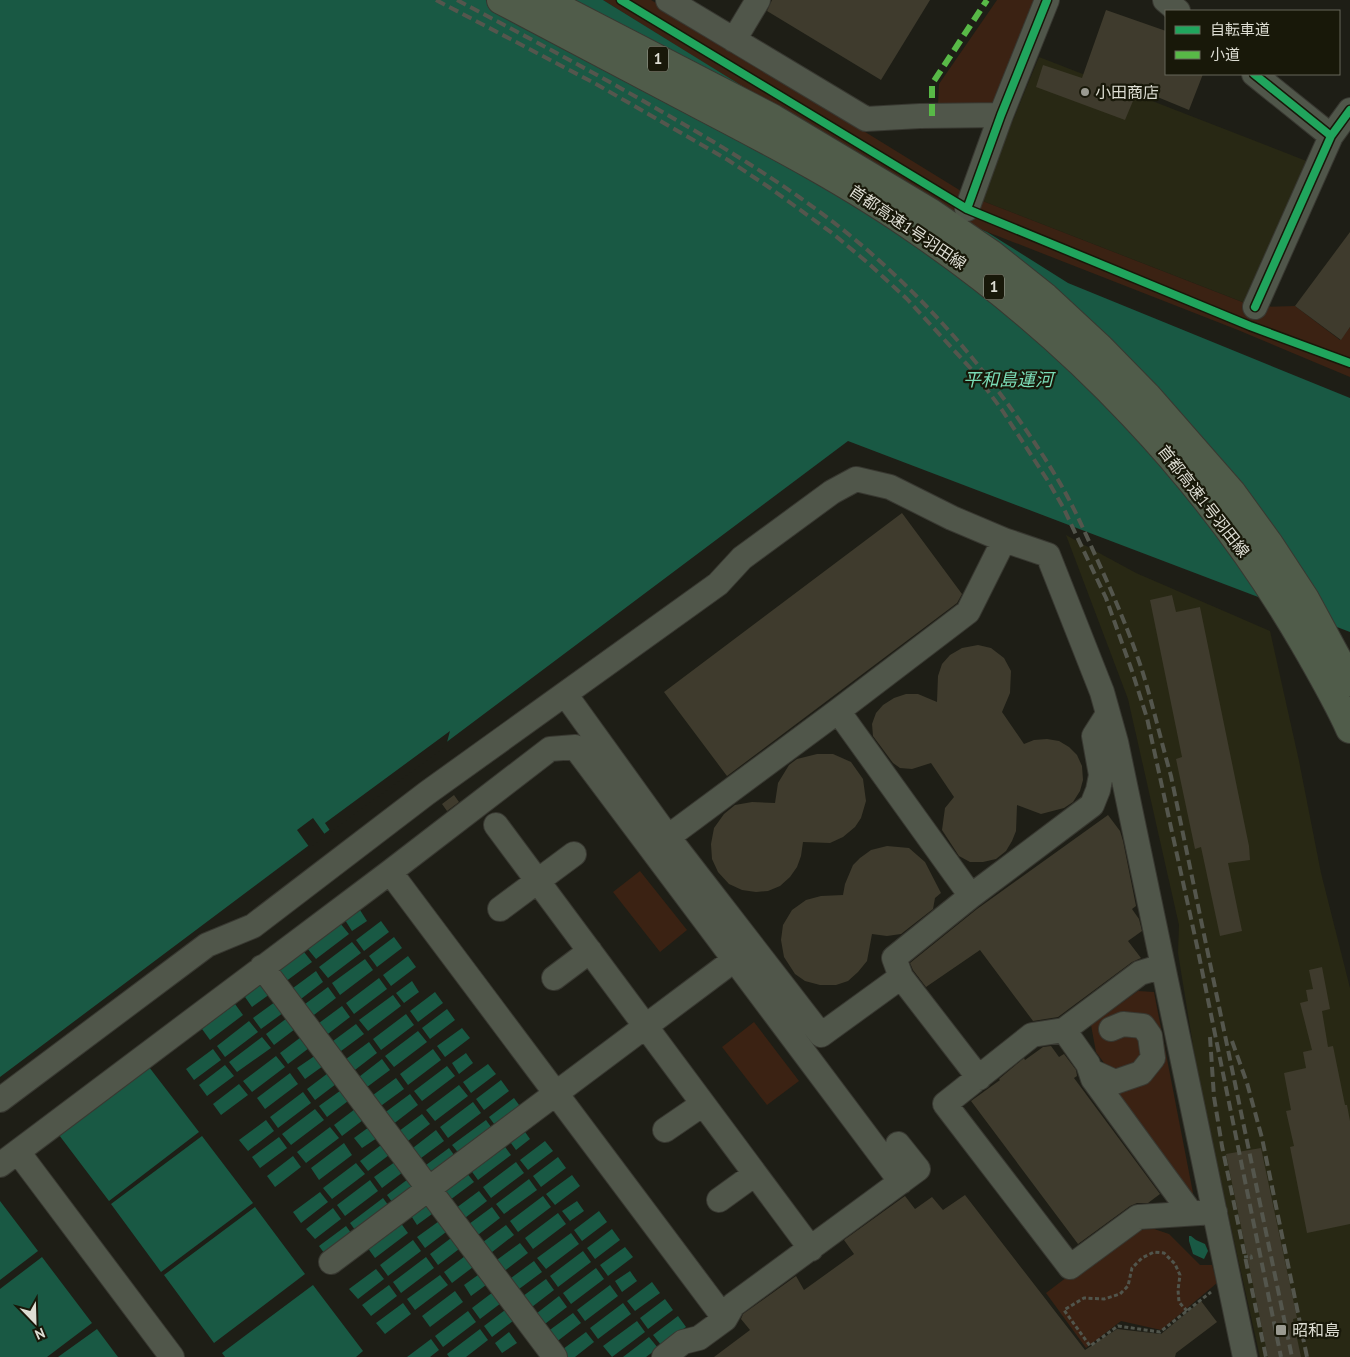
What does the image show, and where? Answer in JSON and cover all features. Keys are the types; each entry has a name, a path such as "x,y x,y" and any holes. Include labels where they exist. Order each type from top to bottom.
{"highway":[{"name":"首都高速1号羽田線","path":"501,0 757,134 858,192 917,230 977,273 1029,315 1131,413 1211,505 1249,557 1286,613 1317,666 1350,729"},
{"name":"首都高速1号羽田線","path":"544,0 772,118 931,212 991,254 1045,297 1100,348 1147,396 1232,493 1269,544 1305,599 1350,682"},
{"path":"581,0 644,37 772,118"}],"street":[{"path":"668,0 866,119 1001,115"},
{"path":"734,40 758,0"},
{"path":"967,209 1001,115 1048,0"},
{"path":"1165,0 1177,10"},
{"path":"1255,75 1331,136"},
{"path":"1255,307 1331,136 1350,110"},
{"path":"0,1100 207,945 253,926 452,776 569,699 718,584 742,558 832,492 856,479 890,487 952,518 1004,540 1048,555 1102,692 1116,742 1215,1212 1233,1334 1245,1357"},
{"path":"668,837 968,612 1004,540"},
{"path":"569,699 668,837 821,1035 901,977"},
{"path":"838,711 971,896"},
{"path":"979,1078 901,977 894,958 971,896 1092,805 1101,775 1094,736 1108,714"},
{"path":"172,1357 9,1158 390,872 550,749 574,747 901,1182"},
{"path":"496,825 811,1249"},
{"path":"500,909 574,854"},
{"path":"390,872 725,1319"},
{"path":"554,978 590,952"},
{"path":"331,1262 734,960"},
{"path":"1163,966 1140,973 1064,1030 1032,1035 945,1104 1070,1268 1138,1217 1215,1212"},
{"path":"262,968 555,1357"},
{"path":"1091,1071 1115,1082 1140,1073 1153,1058 1150,1036 1144,1026 1123,1024 1111,1029"},
{"path":"1064,1030 1088,1064 1093,1079 1191,1213"},
{"path":"665,1130 703,1104"},
{"path":"664,1357 683,1342 700,1338 725,1319 733,1305 918,1169 898,1144"},
{"path":"719,1200 755,1174"}],"path":[{"path":"1187,1311 1179,1302 1180,1274 1164,1253 1154,1252 1142,1258 1132,1268 1128,1286 1120,1294 1104,1299 1084,1298 1064,1310 1090,1346 1118,1326 1160,1332 1187,1311 1217,1287"}],"shaded area":[{"path":"603,0 651,0 961,191 980,200 1255,307 1295,306 1340,340 1350,327 1350,377 1238,330 957,220"},
{"path":"997,0 1035,0 995,105 938,105 939,84"},
{"path":"1039,57 1309,162 1245,303 980,200"},
{"path":"1066,535 1136,573 1270,631 1299,761 1321,873 1350,988 1350,1357 1260,1357 1200,1088 1178,953 1179,925 1128,699"},
{"path":"640,871 687,930 660,952 613,892"},
{"path":"1138,991 1154,992 1193,1193 1189,1199 1105,1086 1158,1069 1142,1032 1147,1046 1131,1076 1110,1071 1096,1052 1091,1025"},
{"path":"754,1022 799,1081 767,1105 722,1047"},
{"path":"1154,1229 1169,1234 1200,1265 1212,1265 1217,1283 1161,1330 1121,1321 1086,1348 1046,1293 1121,1236 1135,1230"}],"water":[{"name":"平和島運河","path":"0,0 603,0 957,219 987,232 1068,283 1350,398 1350,632 848,441 0,1077"},
{"path":"360,910 367,921 352,931 345,920"},
{"path":"381,921 389,932 364,951 356,940"},
{"path":"340,923 349,934 316,959 307,948"},
{"path":"394,937 402,948 377,967 369,956"},
{"path":"352,942 361,953 328,978 319,967"},
{"path":"304,952 312,962 285,982 277,971"},
{"path":"408,956 416,967 391,986 383,975"},
{"path":"365,959 373,970 340,995 332,983"},
{"path":"316,971 323,982 297,1002 289,991"},
{"path":"379,978 387,989 354,1014 346,1003"},
{"path":"412,981 419,992 404,1003 396,993"},
{"path":"263,983 270,994 252,1007 245,997"},
{"path":"328,987 336,998 310,1018 301,1007"},
{"path":"435,992 443,1003 418,1022 410,1011"},
{"path":"393,995 401,1006 368,1031 359,1020"},
{"path":"279,999 287,1010 261,1029 253,1018"},
{"path":"235,1004 243,1015 210,1040 202,1029"},
{"path":"342,1006 350,1017 324,1037 315,1026"},
{"path":"447,1009 455,1020 430,1039 422,1028"},
{"path":"406,1014 414,1025 381,1050 373,1039"},
{"path":"291,1015 299,1026 274,1045 266,1034"},
{"path":"249,1021 258,1032 225,1057 217,1046"},
{"path":"356,1024 364,1034 337,1054 329,1044"},
{"path":"462,1028 470,1038 445,1057 437,1046"},
{"path":"418,1031 427,1042 394,1067 385,1056"},
{"path":"305,1034 313,1045 288,1064 280,1053"},
{"path":"262,1037 271,1048 237,1072 229,1062"},
{"path":"369,1042 377,1053 351,1073 342,1062"},
{"path":"213,1049 221,1060 194,1080 186,1069"},
{"path":"433,1049 441,1060 408,1085 400,1074"},
{"path":"466,1053 473,1063 459,1074 452,1063"},
{"path":"316,1055 323,1066 305,1079 297,1068"},
{"path":"276,1056 285,1067 252,1092 243,1081"},
{"path":"382,1059 390,1070 363,1090 355,1080"},
{"path":"488,1064 496,1074 471,1093 463,1082"},
{"path":"225,1065 234,1076 207,1096 199,1085"},
{"path":"447,1066 455,1076 422,1101 414,1091"},
{"path":"149,1067 199,1132 109,1201 59,1135"},
{"path":"332,1070 340,1081 315,1100 307,1089"},
{"path":"290,1073 298,1084 265,1109 257,1098"},
{"path":"396,1078 404,1089 378,1108 369,1098"},
{"path":"501,1080 509,1091 484,1110 476,1099"},
{"path":"239,1084 248,1095 221,1115 213,1104"},
{"path":"459,1085 468,1096 435,1121 426,1110"},
{"path":"344,1088 352,1098 327,1117 319,1106"},
{"path":"303,1092 311,1103 278,1128 270,1117"},
{"path":"410,1094 418,1105 392,1125 383,1114"},
{"path":"514,1098 522,1109 497,1128 489,1117"},
{"path":"473,1102 481,1113 448,1138 440,1127"},
{"path":"359,1106 367,1117 342,1136 334,1125"},
{"path":"315,1109 324,1120 291,1145 282,1134"},
{"path":"422,1114 430,1124 404,1144 395,1134"},
{"path":"266,1120 274,1131 248,1151 239,1140"},
{"path":"486,1120 494,1131 461,1156 452,1145"},
{"path":"330,1127 339,1138 306,1163 297,1152"},
{"path":"369,1127 377,1138 362,1148 354,1138"},
{"path":"523,1129 530,1139 516,1150 508,1139"},
{"path":"436,1130 444,1141 417,1161 409,1151"},
{"path":"202,1136 253,1203 161,1272 111,1204"},
{"path":"279,1137 287,1148 260,1168 252,1157"},
{"path":"545,1141 553,1151 528,1170 520,1160"},
{"path":"385,1142 393,1152 368,1171 360,1161"},
{"path":"344,1143 352,1155 319,1180 311,1168"},
{"path":"503,1144 511,1155 478,1180 470,1169"},
{"path":"449,1148 457,1159 430,1179 422,1168"},
{"path":"293,1156 301,1167 275,1187 267,1176"},
{"path":"558,1157 566,1168 541,1187 533,1176"},
{"path":"399,1159 407,1169 382,1188 374,1177"},
{"path":"516,1162 524,1173 491,1198 483,1187"},
{"path":"356,1163 365,1174 332,1199 323,1188"},
{"path":"466,1172 474,1182 450,1200 441,1190"},
{"path":"572,1175 580,1186 555,1205 546,1194"},
{"path":"412,1176 420,1187 395,1206 387,1195"},
{"path":"529,1179 537,1190 504,1214 496,1204"},
{"path":"370,1180 378,1191 345,1216 337,1205"},
{"path":"479,1191 487,1201 461,1221 452,1211"},
{"path":"320,1192 328,1202 301,1223 293,1212"},
{"path":"543,1196 551,1207 518,1232 510,1221"},
{"path":"383,1198 391,1209 358,1234 350,1223"},
{"path":"0,1201 38,1251 0,1280"},
{"path":"577,1201 584,1211 570,1221 562,1211"},
{"path":"425,1204 432,1214 417,1225 410,1214"},
{"path":"255,1207 305,1274 214,1343 164,1275"},
{"path":"492,1207 500,1218 474,1238 465,1227"},
{"path":"333,1208 341,1219 315,1239 306,1229"},
{"path":"599,1211 607,1222 582,1241 574,1230"},
{"path":"558,1213 566,1224 533,1249 525,1238"},
{"path":"442,1219 450,1229 425,1248 417,1237"},
{"path":"400,1222 408,1233 375,1258 367,1247"},
{"path":"506,1225 514,1235 487,1256 479,1245"},
{"path":"346,1226 354,1237 327,1257 319,1246"},
{"path":"612,1229 620,1240 595,1259 587,1248"},
{"path":"571,1233 579,1244 546,1269 537,1258"},
{"path":"455,1235 463,1246 438,1265 430,1254"},
{"path":"1189,1236 1205,1244 1208,1251 1204,1259 1193,1254"},
{"path":"413,1240 421,1251 388,1276 380,1265"},
{"path":"520,1243 528,1253 503,1272 494,1262"},
{"path":"625,1247 633,1257 608,1276 600,1265"},
{"path":"583,1251 591,1262 558,1287 550,1276"},
{"path":"469,1253 477,1264 452,1283 444,1272"},
{"path":"42,1257 92,1323 47,1357 0,1357 0,1289"},
{"path":"426,1257 434,1268 401,1293 393,1282"},
{"path":"534,1261 542,1272 515,1292 507,1281"},
{"path":"596,1268 604,1279 571,1304 563,1293"},
{"path":"376,1269 384,1279 358,1299 349,1289"},
{"path":"630,1271 637,1281 622,1292 615,1281"},
{"path":"440,1275 448,1285 415,1310 407,1299"},
{"path":"478,1275 486,1285 471,1296 464,1285"},
{"path":"546,1279 554,1290 528,1310 519,1299"},
{"path":"652,1282 660,1293 635,1311 627,1301"},
{"path":"313,1285 363,1351 356,1357 225,1357 222,1353"},
{"path":"389,1285 397,1296 371,1316 362,1305"},
{"path":"610,1285 618,1296 585,1321 577,1310"},
{"path":"497,1289 505,1300 480,1319 472,1308"},
{"path":"455,1291 463,1302 430,1327 422,1316"},
{"path":"559,1296 567,1307 541,1327 532,1317"},
{"path":"665,1299 673,1310 648,1329 640,1318"},
{"path":"403,1303 411,1314 385,1334 376,1323"},
{"path":"623,1303 631,1314 598,1339 590,1328"},
{"path":"509,1307 517,1318 492,1337 484,1326"},
{"path":"468,1311 476,1322 443,1347 435,1336"},
{"path":"573,1313 581,1323 555,1343 547,1332"},
{"path":"678,1316 686,1327 661,1345 653,1335"},
{"path":"637,1321 645,1332 612,1357 603,1346"},
{"path":"97,1329 118,1357 58,1357"},
{"path":"480,1329 488,1340 466,1357 449,1357 447,1354"},
{"path":"509,1332 517,1343 502,1353 495,1343"},
{"path":"586,1332 594,1342 575,1357 563,1357 559,1352"},
{"path":"649,1337 658,1348 646,1357 623,1357"},
{"path":"431,1339 439,1350 430,1357 407,1357"}],"pier":[{"path":"450,731 446,746 331,832 325,823"},
{"path":"313,818 326,836 310,848 297,830"}],"building":[{"path":"772,0 930,0 881,80 767,11"},
{"path":"1106,10 1165,31 1165,75 1203,75 1189,110 1138,89 1125,120 1036,87 1043,65 1082,78"},
{"path":"1350,232 1350,327 1341,340 1295,306"},
{"path":"902,513 962,594 957,603 727,776 664,692"},
{"path":"1172,595 1176,612 1200,607 1249,846 1250,860 1228,863 1242,931 1220,936 1201,847 1195,849 1176,759 1182,757 1150,600"},
{"path":"978,645 991,648 1004,658 1011,671 1010,693 1002,712 1024,744 1034,740 1047,739 1059,741 1069,747 1077,755 1082,766 1083,780 1080,791 1073,802 1064,808 1041,814 1017,805 1016,831 1006,851 996,859 970,862 959,856 942,830 945,808 954,797 931,763 912,769 900,768 893,763 873,736 872,724 876,713 883,705 894,698 906,694 918,694 937,702 938,676 942,664 950,655 962,648"},
{"path":"817,754 833,754 851,762 863,779 866,801 861,818 855,827 843,837 830,843 803,842 797,867 780,886 768,891 756,892 742,890 729,884 718,872 712,859 711,844 714,828 724,814 735,805 752,802 775,803 778,783 789,765 797,759"},
{"path":"454,795 459,802 447,811 442,804"},
{"path":"1108,815 1120,831 1123,841 1136,906 1132,909 1139,919 1142,931 1128,941 1141,958 1132,962 1058,1017 1033,1021 980,950 926,987 910,963 977,909"},
{"path":"887,846 909,848 925,862 941,893 935,898 933,909 901,934 887,936 872,934 867,961 848,981 836,985 820,985 805,981 795,974 784,957 781,940 783,925 792,910 806,900 821,896 843,895 845,884 853,865 871,850"},
{"path":"1322,967 1330,1009 1322,1011 1328,1047 1333,1046 1350,1121 1350,1224 1307,1233 1290,1147 1294,1146 1286,1111 1291,1110 1284,1073 1306,1068 1303,1052 1312,1050 1300,1003 1308,1001 1306,990 1313,989 1309,970"},
{"path":"1051,1046 1059,1057 1064,1054 1076,1070 1077,1076 1074,1078 1160,1194 1148,1203 1137,1203 1130,1206 1078,1244 971,1101 1000,1080 1024,1058 1025,1060 1043,1047"},
{"path":"1261,1148 1297,1318 1293,1319 1301,1357 1268,1357 1226,1154"},
{"path":"965,1195 1085,1350 1117,1329 1161,1334 1201,1301 1217,1322 1176,1353 1175,1357 714,1357 750,1330 741,1319 743,1314 796,1276 804,1290 854,1254 844,1240 905,1196 915,1209 932,1197 943,1210"}],"railway":[{"path":"436,0 596,84 728,160 832,233 907,299 973,371 1002,410 1048,481 1063,507 1106,598 1147,718 1197,946 1281,1357"},
{"path":"457,0 588,70 710,140 775,180 837,225 901,280 958,341 1010,407 1057,478 1068,497 1109,585 1132,641 1142,670 1171,776 1292,1357"},
{"path":"1210,1037 1214,1097 1222,1146 1266,1357"},
{"path":"1232,1041 1247,1083 1262,1138 1307,1357"}],"marked path":[{"path":"932,116 932,84 987,0"}],"cycle path":[{"path":"621,0 967,209 1250,326 1350,363"},
{"path":"967,209 1001,115 1047,0"},
{"path":"1255,75 1331,136"},
{"path":"1255,307 1331,136 1350,110"}],"place":[{"name":"小田商店","path":"1085,92"},
{"name":"昭和島","path":"1281,1330"}]}
